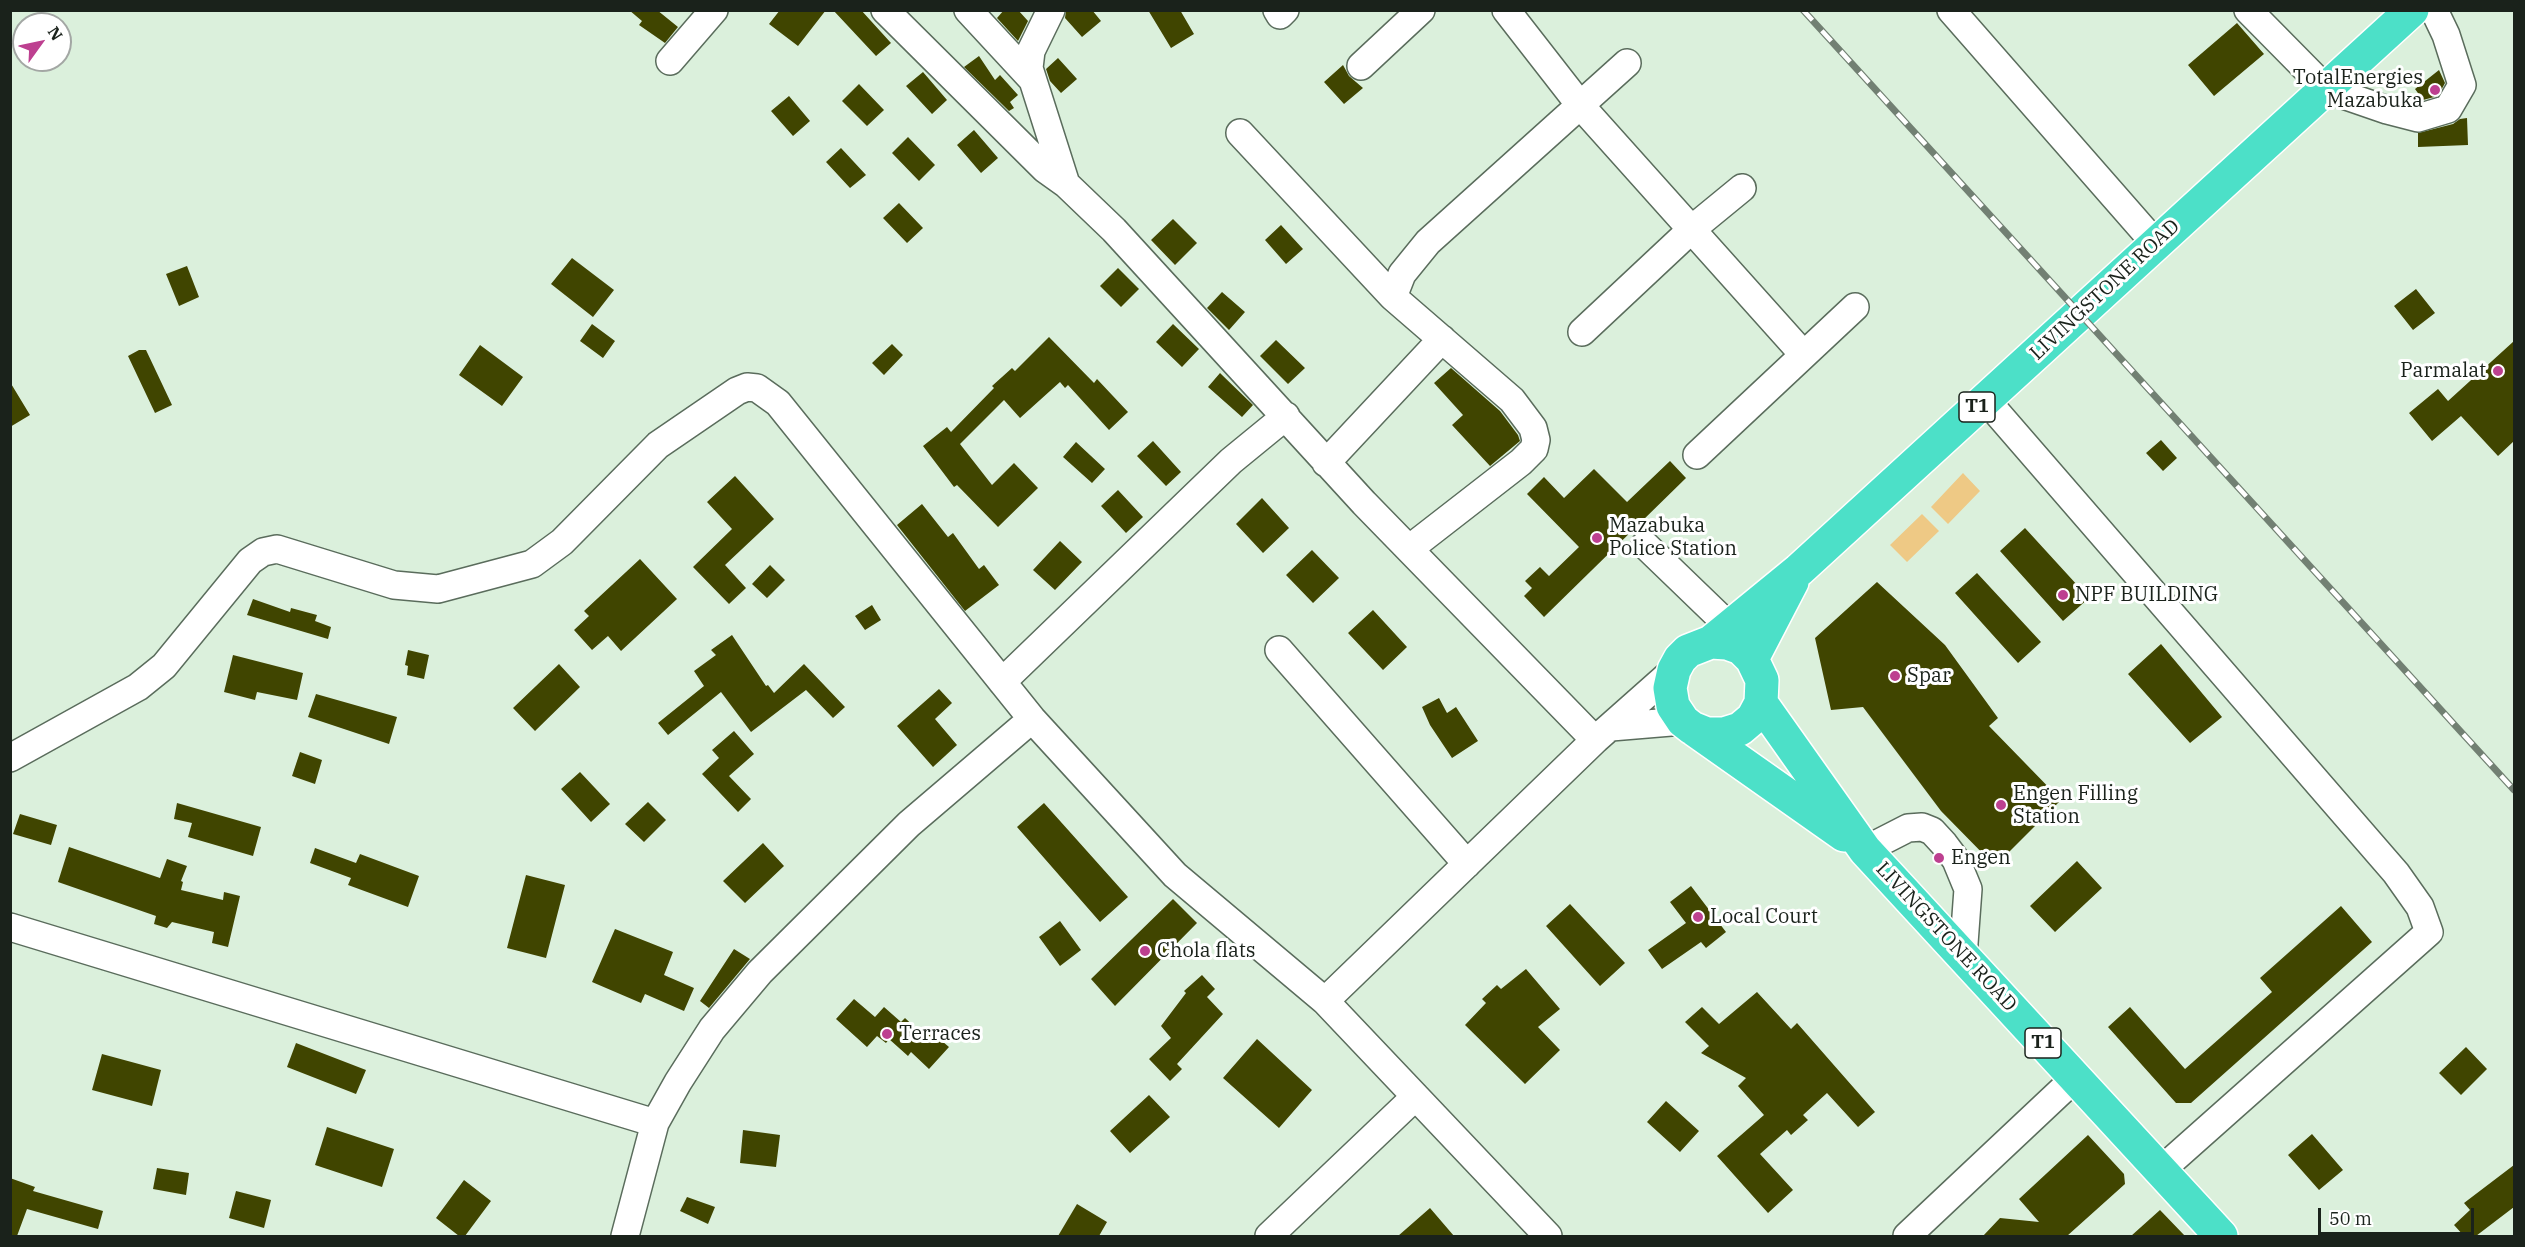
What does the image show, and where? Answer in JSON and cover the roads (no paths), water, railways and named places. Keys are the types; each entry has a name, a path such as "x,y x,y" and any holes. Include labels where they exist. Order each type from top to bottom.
{"highway":[{"name":"LIVINGSTONE ROAD","path":"1674,670 1688,651 1720,634 1799,570 2412,10"},
{"name":"LIVINGSTONE ROAD","path":"1752,658 1799,570"},
{"path":"1674,670 1670,688 1673,706 1688,724 1707,734 1724,734 1740,729 1752,718 1761,703 1762,680 1752,658 1741,648 1727,643 1720,634"},
{"name":"LIVINGSTONE ROAD","path":"1761,703 1865,850 2221,1236"},
{"name":"LIVINGSTONE ROAD","path":"1688,724 1865,850"}],"street":[{"path":"670,61 714,10"},
{"path":"885,10 1045,169 1066,184 1114,230 1252,382 1286,416 1326,464 1408,549 1603,734"},
{"path":"968,10 1031,78"},
{"path":"1051,10 1029,57 1031,78 1066,184"},
{"path":"1277,10 1280,15 1285,10"},
{"path":"1361,66 1421,10"},
{"path":"1506,10 1580,105 1803,354"},
{"path":"1951,10 2155,243"},
{"path":"2248,10 2326,88 2387,110 2418,118 2448,109 2462,85 2446,35 2434,10"},
{"path":"1393,297 1402,274 1428,242 1627,63"},
{"path":"1240,133 1393,297 1512,400 1533,428 1536,440 1534,449 1521,462 1408,549"},
{"path":"1582,332 1692,229 1742,188"},
{"path":"1697,455 1855,307"},
{"path":"1326,464 1442,339"},
{"path":"10,758 138,687 164,666 250,561 262,552 277,549 394,585 438,589 532,564 562,542 658,445 737,391 747,387 757,388 778,403 1032,719 1175,875 1325,1001 1548,1236"},
{"path":"1986,400 2396,873 2420,907 2429,932 2160,1171"},
{"path":"1002,682 1231,461 1286,416"},
{"path":"1645,545 1720,634"},
{"path":"1279,650 1467,864"},
{"path":"1325,1001 1603,734 1674,670"},
{"path":"625,1236 655,1123 712,1029 760,972 909,824 1032,719"},
{"path":"1603,734 1688,724"},
{"path":"1865,850 1908,828 1922,827 1932,831 1944,844 1956,860 1968,889 1963,957"},
{"path":"10,927 655,1123"},
{"path":"1906,1236 2075,1078"},
{"path":"1269,1236 1415,1097"}],"railway":[{"path":"1803,10 2514,790"}],"place":[{"name":"TotalEnergies Mazabuka","path":"2435,90"},
{"name":"Parmalat","path":"2498,371"},
{"name":"Mazabuka Police Station","path":"1597,538"},
{"name":"NPF BUILDING","path":"2063,595"},
{"name":"Spar","path":"1895,676"},
{"name":"Engen Filling Station","path":"2001,805"},
{"name":"Engen","path":"1939,858"},
{"name":"Local Court","path":"1698,917"},
{"name":"Chola flats","path":"1145,951"},
{"name":"Terraces","path":"887,1034"}]}
